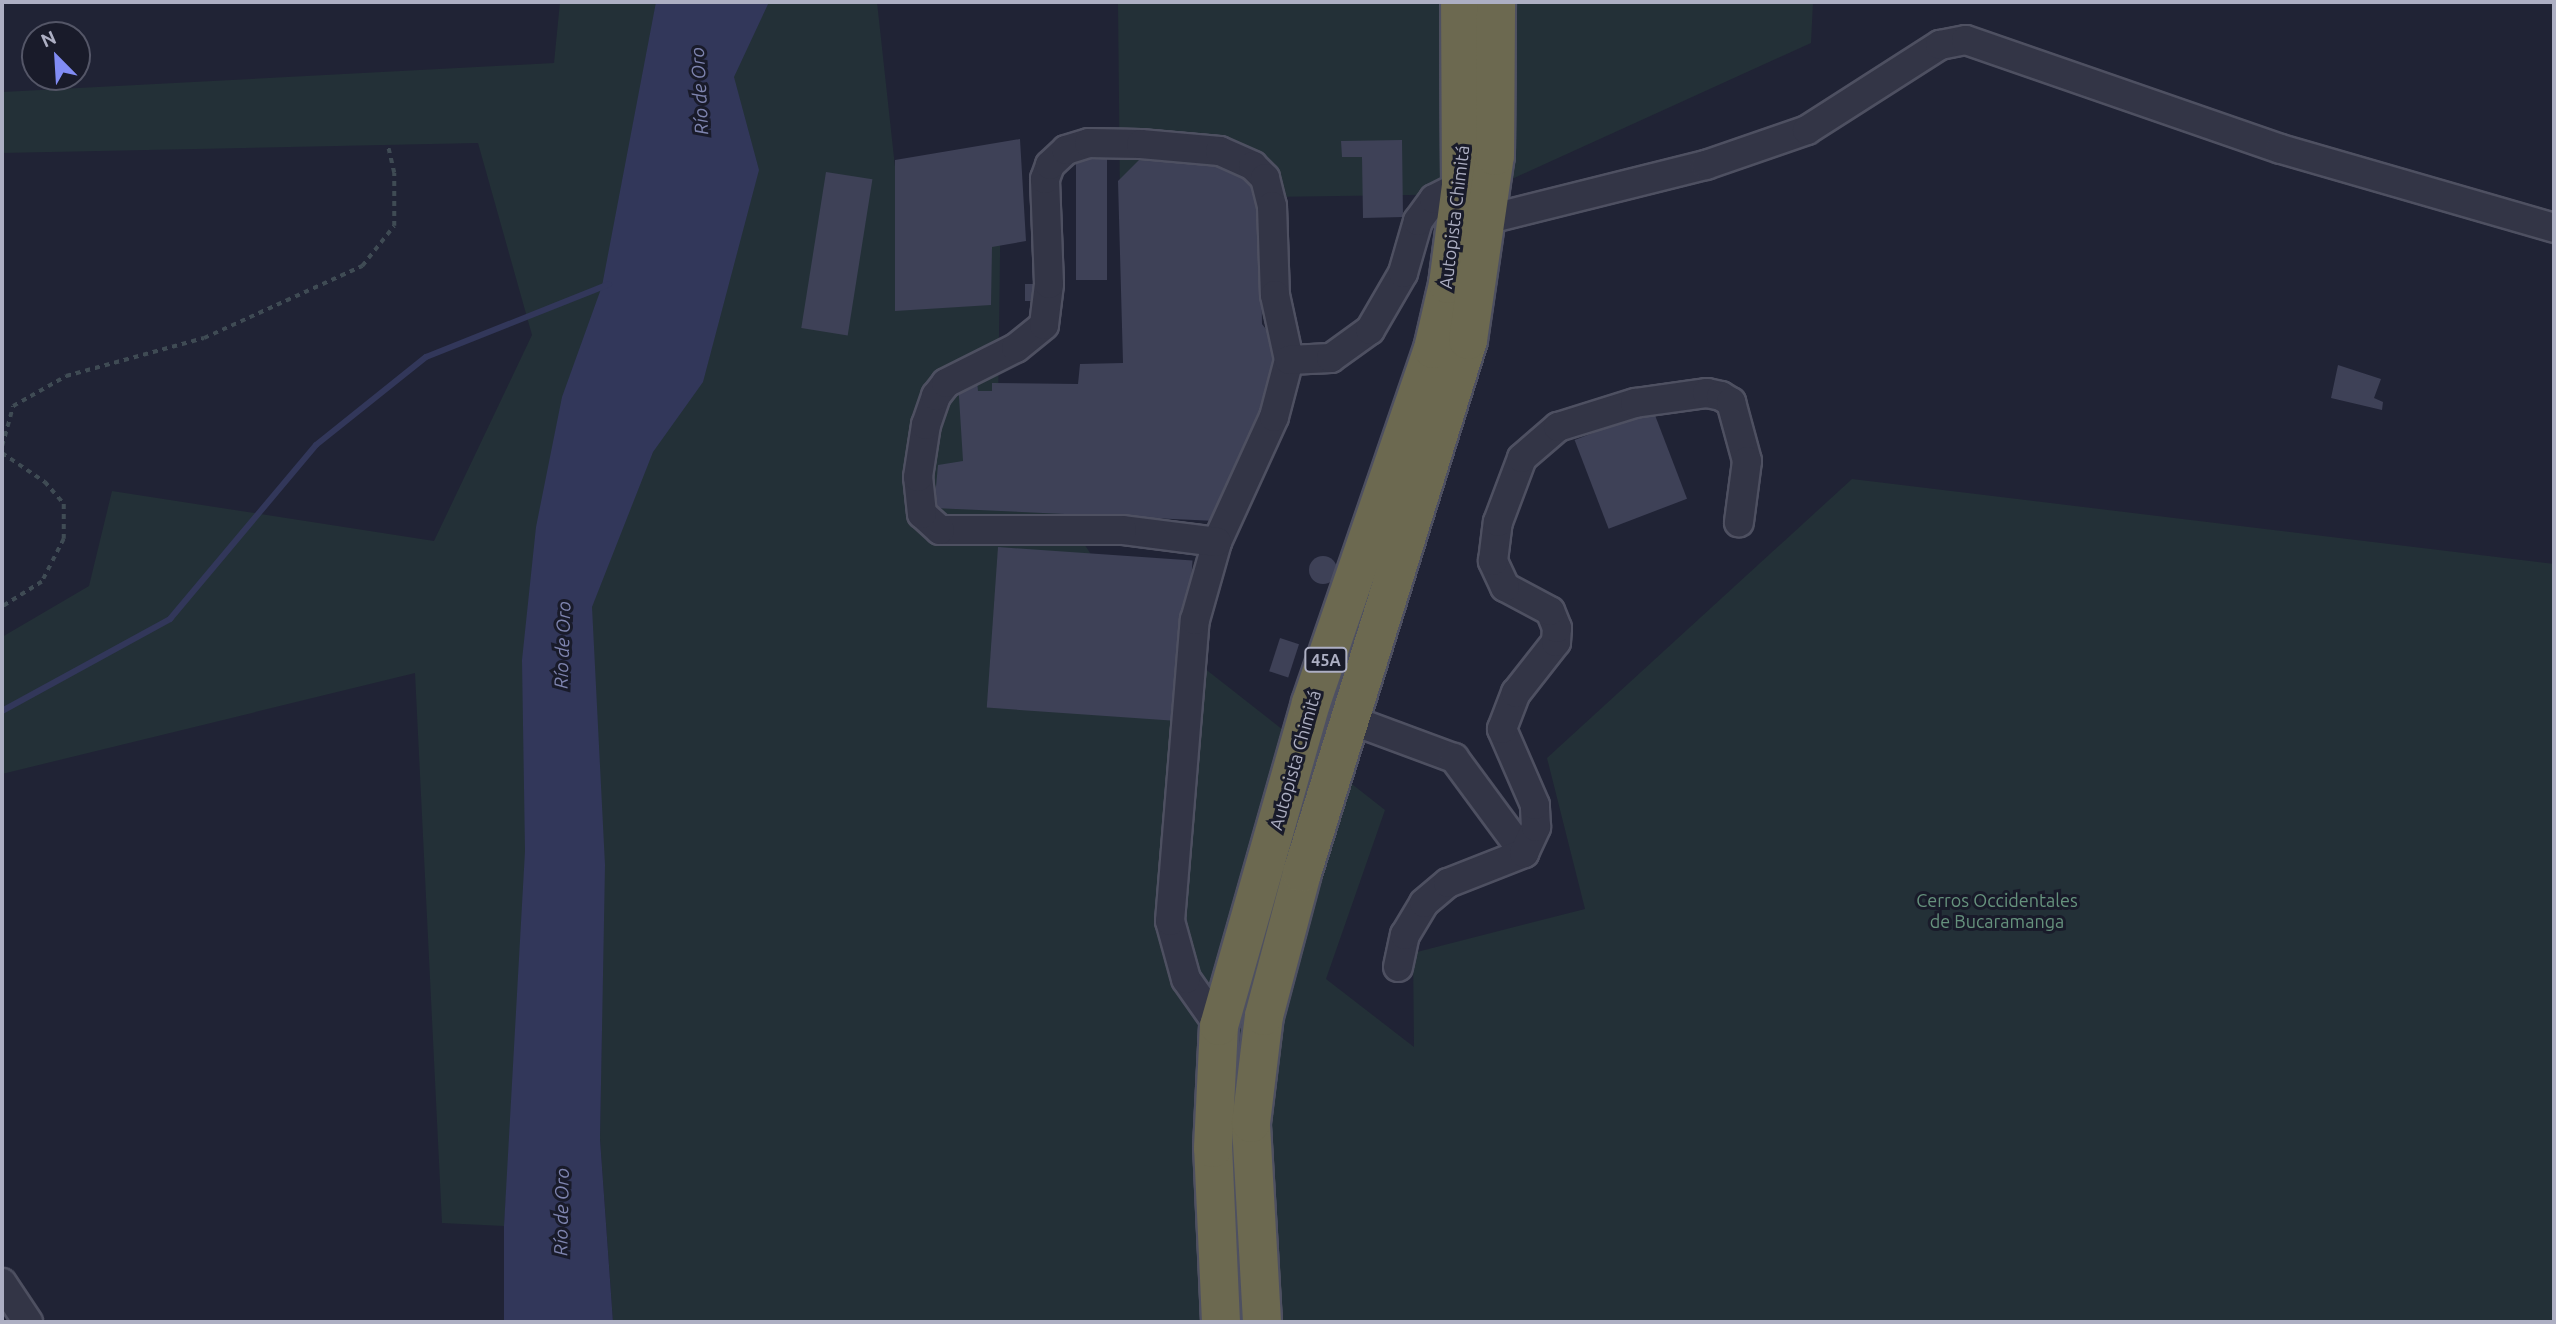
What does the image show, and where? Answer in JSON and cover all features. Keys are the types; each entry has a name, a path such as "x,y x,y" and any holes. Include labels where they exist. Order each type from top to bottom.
{"highway":[{"name":"Autopista Chimitá","path":"1221,1322 1213,1148 1219,1026 1311,703 1419,398 1447,284 1461,185 1460,2"},
{"name":"Autopista Chimitá","path":"1262,1322 1251,1123 1254,1074 1277,957 1468,340 1489,219 1498,109 1496,2"}],"street":[{"path":"1489,219 1706,165 1807,130 1940,45 1966,40 2281,149 2554,228"},
{"path":"1217,542 1122,530 940,530 930,525 922,514 918,477 936,396 946,383 1016,348 1044,325 1048,284 1045,179 1050,165 1066,150 1089,143 1220,151 1240,157 1265,178 1272,206 1275,295 1289,360 1274,417 1217,542 1193,632 1170,921 1186,979 1219,1026"},
{"path":"1289,360 1331,358 1370,330 1403,273 1418,221 1434,199 1461,185"},
{"path":"1398,967 1405,935 1424,902 1448,883 1524,853 1536,827 1535,805 1502,729 1516,693 1556,642 1557,628 1550,611 1505,587 1493,561 1497,522 1522,458 1558,427 1635,403 1707,393 1721,396 1731,402 1747,461 1739,522"},
{"path":"1351,720 1454,758 1524,853"},
{"path":"2,1283 28,1322"}],"path":[{"path":"2,446 12,406 66,376 204,338 362,266 394,226 394,173 388,148"},
{"path":"2,453 45,482 64,504 64,539 42,582 2,607"}],"green space":[{"name":"Cerros Occidentales de Bucaramanga","path":"560,2 877,2 896,176 1001,176 998,413 1125,606 1385,810 1326,979 1414,1047 1413,953 1585,909 1547,758 1852,479 2554,564 2554,1322 613,1322 600,1139 602,1007 518,1033 504,1226 442,1223 415,673 2,774 2,637 89,586 112,491 434,541 532,335 478,143 2,153 2,92 91,91 91,87 554,63"},
{"path":"1118,2 1813,2 1811,43 1479,194 1120,199"}],"water":[{"name":"Río de Oro","path":"656,2 769,2 734,77 759,170 703,382 653,452 592,607 605,865 600,1139 613,1322 504,1322 504,1226 525,851 522,660 536,527 562,397 602,286"}],"building":[{"path":"1020,139 1026,241 992,247 991,305 895,311 895,160"},
{"path":"1402,140 1403,217 1363,218 1362,157 1342,157 1341,141"},
{"path":"1076,151 1107,151 1107,280 1076,280"},
{"path":"1139,160 1227,163 1260,191 1262,324 1279,346 1268,378 1268,401 1216,521 934,508 938,465 963,461 958,381 977,381 978,391 992,391 992,383 1078,384 1080,364 1123,363 1118,181"},
{"path":"826,172 872,179 848,335 801,328"},
{"path":"1025,284 1040,284 1040,301 1025,301"},
{"path":"2338,365 2381,379 2374,398 2383,402 2382,410 2331,398"},
{"path":"1653,410 1687,499 1609,529 1575,440"},
{"path":"998,547 1193,561 1181,721 987,708"},
{"path":"1323,556 1333,560 1337,570 1333,580 1323,584 1313,580 1309,570 1313,560"},
{"path":"1280,638 1299,644 1288,677 1269,671"}],"waterway":[{"path":"2,711 170,619 316,445 426,357 609,284"}]}
